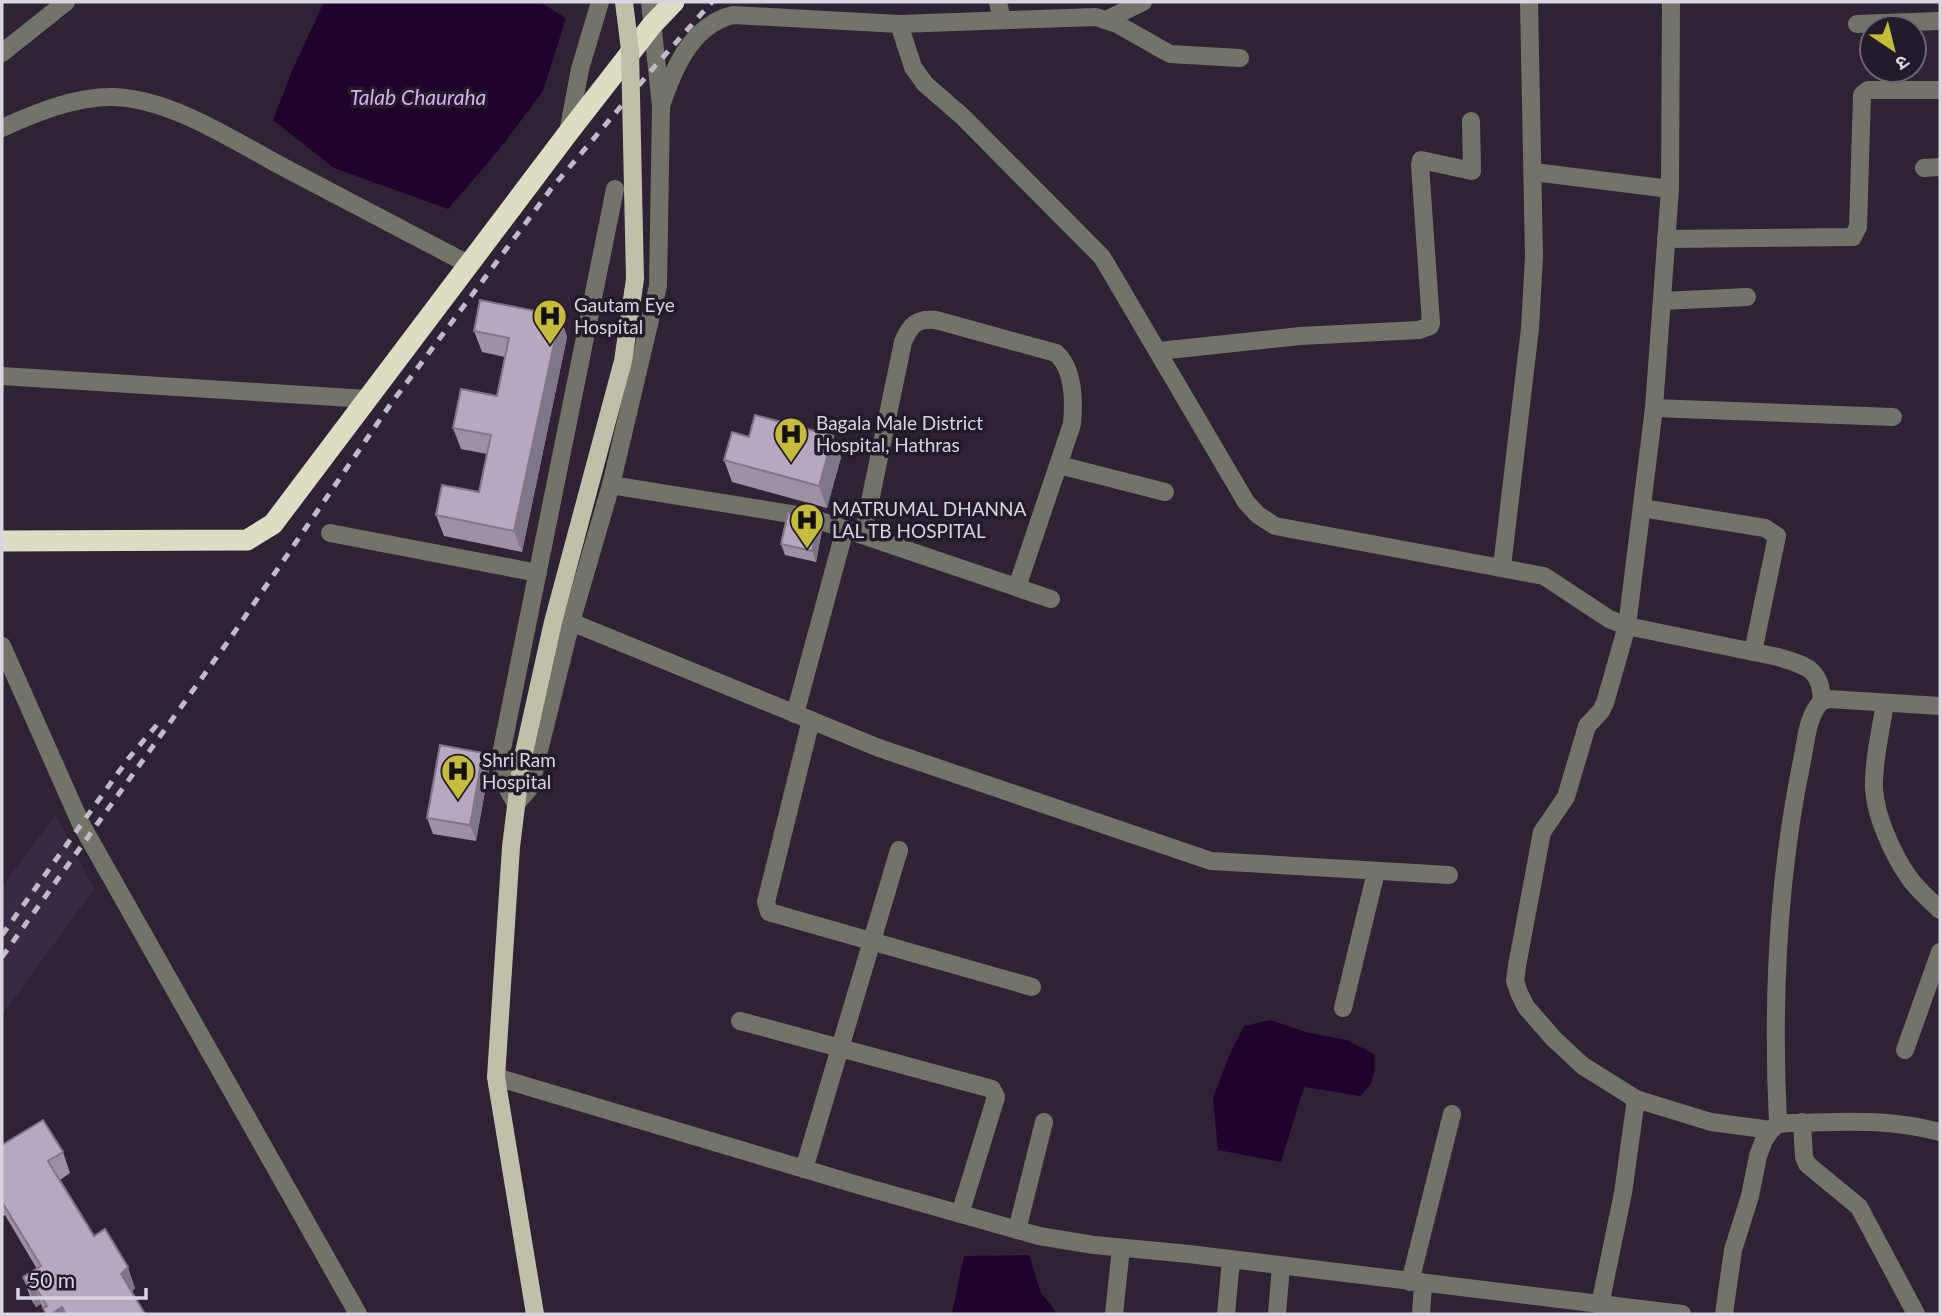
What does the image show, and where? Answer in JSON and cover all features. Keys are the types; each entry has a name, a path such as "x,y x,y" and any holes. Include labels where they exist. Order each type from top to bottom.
{"highway":[{"path":"2,541 247,540 273,524 568,133 652,25 674,2"}],"main road":[{"path":"535,1314 496,1077 511,847 521,766 553,622 623,360 635,279 629,50 624,2"}],"street":[{"path":"2,54 66,2"},
{"path":"568,133 580,69 600,2"},
{"path":"615,189 500,758 505,784 516,804 531,783 570,622 611,485 658,286 660,106 650,2"},
{"path":"998,2 1002,20"},
{"path":"1108,19 1143,2"},
{"path":"1502,567 1530,328 1534,257 1529,2"},
{"path":"1671,2 1670,189 1654,408 1627,626 1605,703 1587,726 1566,797 1542,831 1515,981 1526,1007 1554,1039 1583,1066 1636,1100 1711,1122 1774,1127 1802,1122 1866,1120 1906,1124 1940,1132"},
{"path":"660,106 675,65 695,39 724,17 733,15 899,24 1096,17 1108,19 1170,54 1240,58"},
{"path":"1857,24 1940,21"},
{"path":"899,24 913,67 925,85 962,116 1102,257 1246,502 1266,521 1275,526 1326,537 1544,576 1609,619 1627,626 1801,664 1814,672 1819,680 1822,701"},
{"path":"1666,239 1853,237 1858,228 1862,95 1868,90 1940,90"},
{"path":"2,128 75,102 113,97 148,103 197,121 468,264"},
{"path":"1159,351 1300,335 1419,330 1430,326 1420,165 1421,160 1472,171 1471,121"},
{"path":"1534,172 1670,189"},
{"path":"1662,301 1747,297"},
{"path":"863,536 903,342 916,321 936,320 1056,353 1067,367 1072,424 1017,587"},
{"path":"2,376 366,400"},
{"path":"1654,408 1893,417"},
{"path":"1059,465 1165,492"},
{"path":"611,485 808,517 1051,599"},
{"path":"1642,508 1765,528 1777,536 1752,652"},
{"path":"845,529 803,717 766,909 773,915 1032,987"},
{"path":"330,533 538,573"},
{"path":"570,622 879,748 1211,861 1448,875"},
{"path":"2,646 81,824 358,1314"},
{"path":"1724,1314 1733,1250 1750,1196 1758,1156 1764,1140 1774,1127 1774,1019 1783,868 1812,714 1822,701 1829,699 1940,706"},
{"path":"1885,703 1875,779 1877,803 1902,867 1940,910"},
{"path":"804,1169 899,850"},
{"path":"1343,1008 1376,872"},
{"path":"1905,1050 1940,952"},
{"path":"740,1021 986,1087 995,1093 960,1214"},
{"path":"496,1077 1039,1236 1682,1314"},
{"path":"1600,1305 1623,1193 1636,1100"},
{"path":"1421,1314 1416,1283 1452,1114"},
{"path":"1017,1230 1044,1122"},
{"path":"1802,1122 1804,1157 1807,1164 1859,1207 1916,1314"},
{"path":"1114,1314 1121,1248"},
{"path":"1226,1314 1231,1260"},
{"path":"1277,1314 1281,1266"}],"shaded area":[{"path":"56,815 94,889 2,1015 2,887"}],"water":[{"name":"Talab Chauraha","path":"324,2 540,2 566,18 543,91 498,151 448,209 334,168 273,120"},
{"path":"1270,1020 1309,1033 1347,1040 1374,1054 1375,1061 1371,1082 1360,1096 1304,1087 1281,1162 1218,1150 1213,1098 1244,1026"},
{"path":"1029,1255 1041,1293 1055,1310 1055,1314 952,1314 964,1256"}],"building":[{"path":"480,300 560,316 514,531 436,515 442,485 479,492 491,435 453,428 461,389 497,396 509,338 474,331"},
{"path":"755,415 833,436 819,486 724,460 732,432 749,437"},
{"path":"788,513 818,520 812,551 781,544"},
{"path":"440,745 483,753 470,825 427,818"},
{"path":"43,1120 63,1152 48,1161 94,1236 105,1229 128,1267 121,1274 145,1314 66,1314 62,1307 46,1314 43,1308 47,1306 33,1283 28,1286 23,1277 41,1266 2,1202 2,1145"}],"railway":[{"path":"2,957 229,640 390,405 551,189 712,2"},
{"path":"2,935 128,759 161,720"}],"place":[{"name":"Gautam Eye Hospital","path":"550,346"},
{"name":"Bagala Male District Hospital, Hathras","path":"791,464"},
{"name":"MATRUMAL DHANNA LAL TB HOSPITAL","path":"807,550"},
{"name":"Shri Ram Hospital","path":"458,801"}]}
